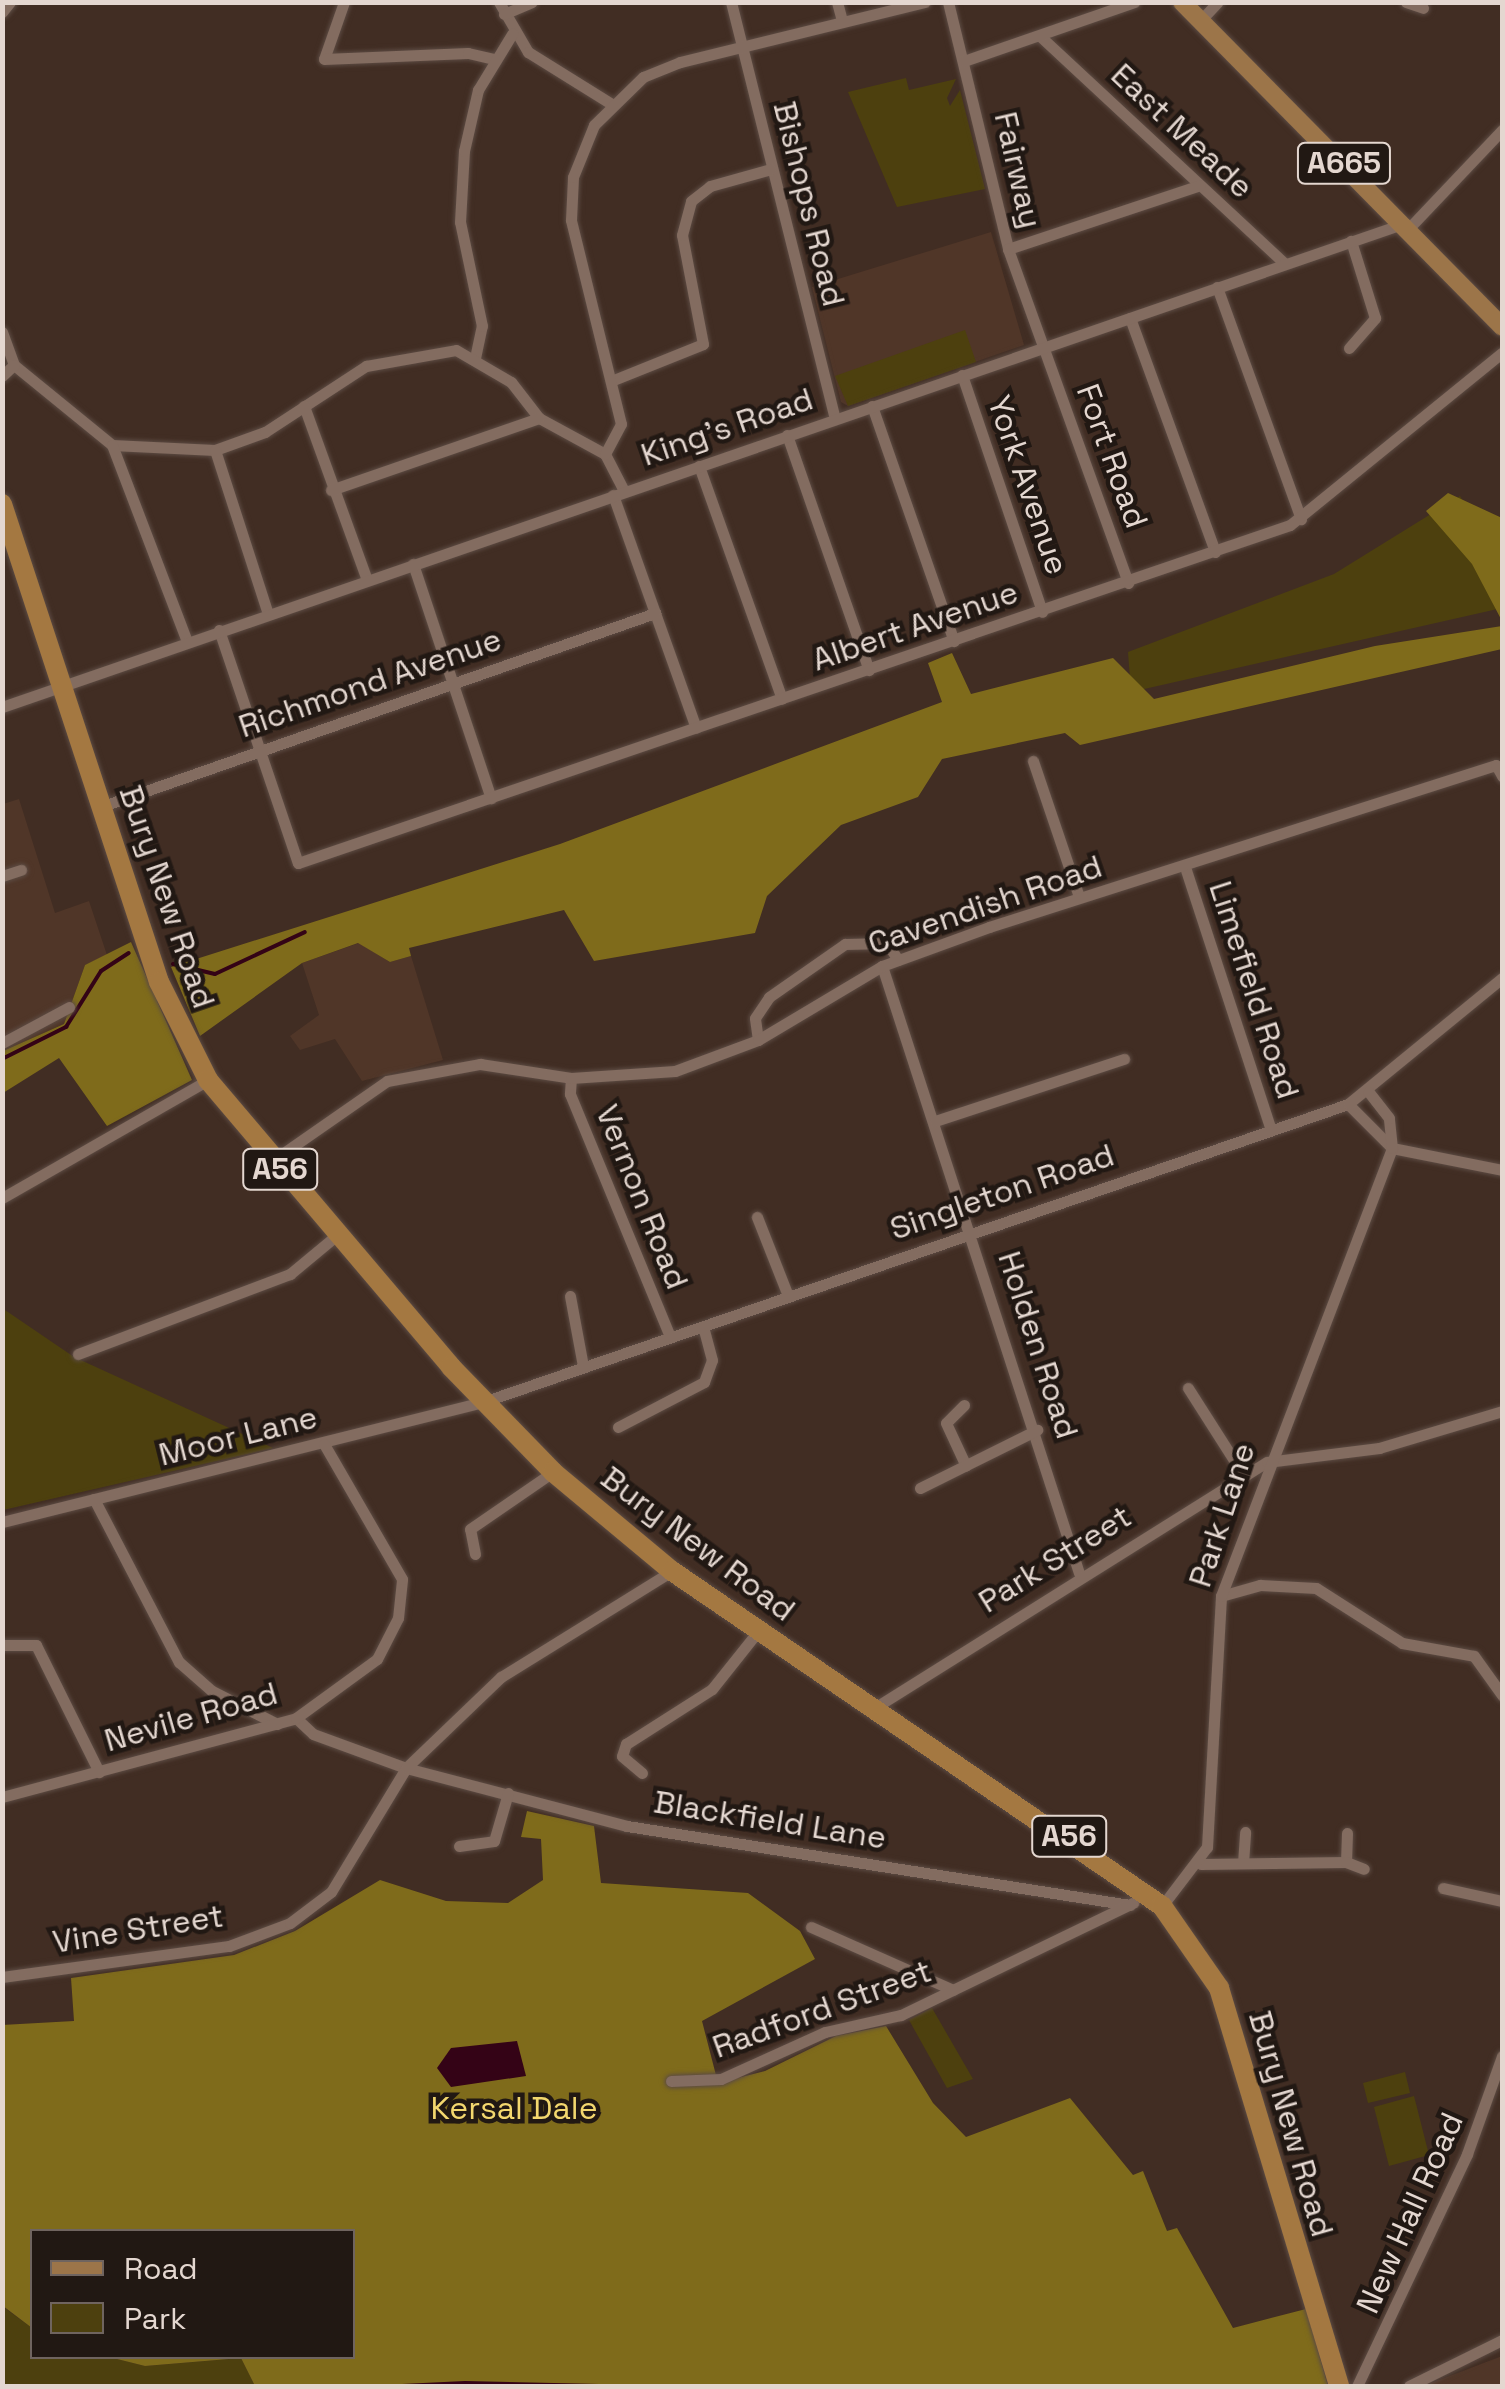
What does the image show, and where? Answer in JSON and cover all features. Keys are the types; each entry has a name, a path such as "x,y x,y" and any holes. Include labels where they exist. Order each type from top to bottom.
{"highway":[{"path":"2,504 8,533"},
{"name":"Bury New Road","path":"8,533 66,683 159,982 208,1080 337,1236 553,1472 672,1571 1146,1890 1162,1906 1220,1988 1338,2386"}],"main road":[{"name":"A665","path":"1182,2 1408,225 1502,327"}],"street":[{"path":"2,12 10,2"},
{"path":"344,2 324,60 468,53 493,60"},
{"path":"532,2 502,8 512,34 610,103"},
{"name":"Bishops Road","path":"730,2 835,419"},
{"path":"837,2 842,22"},
{"path":"696,728 655,613 606,454 621,424 571,220 574,177 610,103 643,77 742,47 925,2"},
{"name":"Fairway","path":"948,2 1008,249 1044,347"},
{"path":"964,61 1134,2"},
{"path":"1200,21 1218,2"},
{"path":"1406,2 1423,8"},
{"path":"475,358 482,326 460,222 464,150 493,60 512,34"},
{"name":"East Meade","path":"1041,37 1285,264"},
{"path":"1408,225 1502,130"},
{"path":"610,381 704,344 682,235 690,201 710,186 770,169"},
{"path":"1008,249 1200,186"},
{"name":"King's Road","path":"2,707 1408,225"},
{"path":"1349,348 1375,318 1350,242"},
{"path":"1217,288 1300,519"},
{"path":"1130,318 1215,552"},
{"path":"2,332 14,364 112,445 187,642"},
{"name":"Fort Road","path":"1044,347 1128,582"},
{"path":"112,445 215,450 396,356 430,349 475,358 511,382 539,418 606,454"},
{"name":"Albert Avenue","path":"260,751 298,862 1042,612 1300,519 1502,353"},
{"path":"2,376 14,364"},
{"name":"York Avenue","path":"962,375 1042,612"},
{"path":"304,406 367,580"},
{"path":"872,406 954,641"},
{"path":"332,490 539,418"},
{"path":"787,435 869,670"},
{"path":"215,450 268,614"},
{"path":"699,466 782,700"},
{"path":"414,564 490,798"},
{"name":"Richmond Avenue","path":"103,806 655,613"},
{"path":"219,630 260,751"},
{"path":"1034,760 1079,897"},
{"name":"Cavendish Road","path":"272,1160 387,1081 480,1064 571,1078 675,1071 758,1040 898,960 1079,897 1185,867 1496,765 1502,776"},
{"name":"Limefield Road","path":"1185,867 1271,1130"},
{"path":"2,876 21,870"},
{"path":"758,1040 754,1018 769,997 845,944 888,943 898,960"},
{"name":"Holden Road","path":"882,966 1037,1430 1079,1574"},
{"name":"Singleton Road","path":"486,1401 787,1293 1348,1104 1369,1092 1502,978"},
{"path":"2,1043 70,1008"},
{"path":"935,1121 1124,1059"},
{"name":"Vernon Road","path":"571,1078 570,1094 670,1337"},
{"path":"2,1198 208,1080"},
{"path":"1369,1092 1388,1118 1392,1148"},
{"path":"1348,1104 1392,1148 1502,1170"},
{"name":"Park Lane","path":"1201,1864 1221,1596 1267,1462 1392,1148"},
{"path":"758,1217 787,1293"},
{"path":"78,1354 290,1274 337,1236"},
{"path":"570,1296 582,1366"},
{"path":"618,1427 704,1382 712,1360 703,1326"},
{"path":"1188,1388 1244,1476"},
{"name":"Moor Lane","path":"2,1522 486,1401"},
{"path":"964,1405 946,1422 966,1466"},
{"path":"1267,1462 1379,1448 1502,1411"},
{"path":"920,1488 1037,1430"},
{"name":"Nevile Road","path":"2,1797 296,1718 377,1659 398,1618 402,1579 324,1444"},
{"name":"Park Street","path":"876,1707 1079,1574 1267,1462"},
{"path":"475,1554 470,1529 553,1472"},
{"path":"94,1499 179,1662 212,1690 278,1724"},
{"name":"Vine Street","path":"2,1978 230,1946 290,1923 331,1892 406,1768 501,1676 672,1571"},
{"path":"1221,1596 1260,1585 1316,1588 1402,1643 1474,1656 1502,1695"},
{"path":"642,1773 621,1752 712,1689 760,1630"},
{"path":"2,1645 36,1645 99,1772"},
{"name":"Blackfield Lane","path":"296,1718 313,1734 406,1768 584,1814 1130,1905"},
{"path":"458,1846 494,1842 508,1792"},
{"path":"1243,1863 1245,1832"},
{"path":"1346,1862 1347,1833"},
{"path":"1162,1906 1201,1864 1346,1862 1364,1870"},
{"path":"1442,1888 1502,1901"},
{"name":"Radford Street","path":"671,2081 721,2079 825,2032 901,2015 1130,1905 1146,1890"},
{"path":"811,1928 952,1990"},
{"name":"New Hall Road","path":"1357,2386 1450,2191 1502,2056"},
{"path":"1408,2386 1502,2340"}],"shaded area":[{"path":"991,232 1024,345 848,406 841,402 812,287"},
{"path":"19,799 55,913 89,901 107,955 85,965 64,1024 3,1051 3,804"},
{"path":"359,943 390,962 411,956 443,1060 362,1081 335,1039 300,1050 290,1036 319,1015 302,963"},
{"path":"517,2041 526,2076 451,2087 437,2068 451,2048"},
{"path":"1502,2356 1502,2386 1423,2386 1442,2379"},
{"path":"465,2381 599,2384 625,2386 360,2386"}],"green space":[{"path":"906,78 909,90 956,79 947,98 950,106 960,90 985,189 897,207 848,92"},
{"path":"965,330 976,362 848,406 835,376"},
{"path":"1448,493 1502,518 1502,621 1472,564 1426,511"},
{"path":"1460,496 1502,568 1502,608 1131,692 1128,652 1334,574"},
{"path":"1502,626 1502,649 1080,745 1065,733 942,759 918,797 841,825 767,896 755,933 594,961 564,910 409,948 411,956 390,962 358,943 302,963 200,1036 171,967 560,844 942,702 928,663 952,653 971,694 1113,658 1154,699 1375,646"},
{"path":"131,942 192,1080 107,1126 59,1058 3,1093 3,1051 64,1024 85,965"},
{"path":"2,1308 74,1357 273,1448 3,1510"},
{"name":"Kersal Dale","path":"527,1811 594,1826 601,1883 748,1893 800,1931 815,1959 702,2021 718,2083 765,2071 836,2036 886,2026 933,2103 966,2137 1070,2098 1133,2175 1143,2171 1167,2231 1177,2228 1233,2328 1306,2309 1328,2386 255,2386 242,2359 355,2359 355,2229 30,2229 30,2326 3,2306 2,2025 74,2021 71,1978 234,1955 295,1931 380,1880 446,1901 508,1903 543,1880 541,1839 521,1837"},
{"path":"932,2008 973,2079 947,2088 909,2020"},
{"path":"1405,2072 1410,2093 1368,2103 1363,2083"},
{"path":"1414,2096 1429,2155 1389,2166 1374,2107"},
{"path":"2,2306 30,2327 30,2359 117,2359 145,2366 242,2359 255,2386 3,2386"},
{"name":"Kersal Dale","path":"117,2359 229,2359 145,2366"}],"waterway":[{"path":"173,964 215,974 305,932"},
{"path":"2,1059 66,1027 101,971 129,953"}]}
